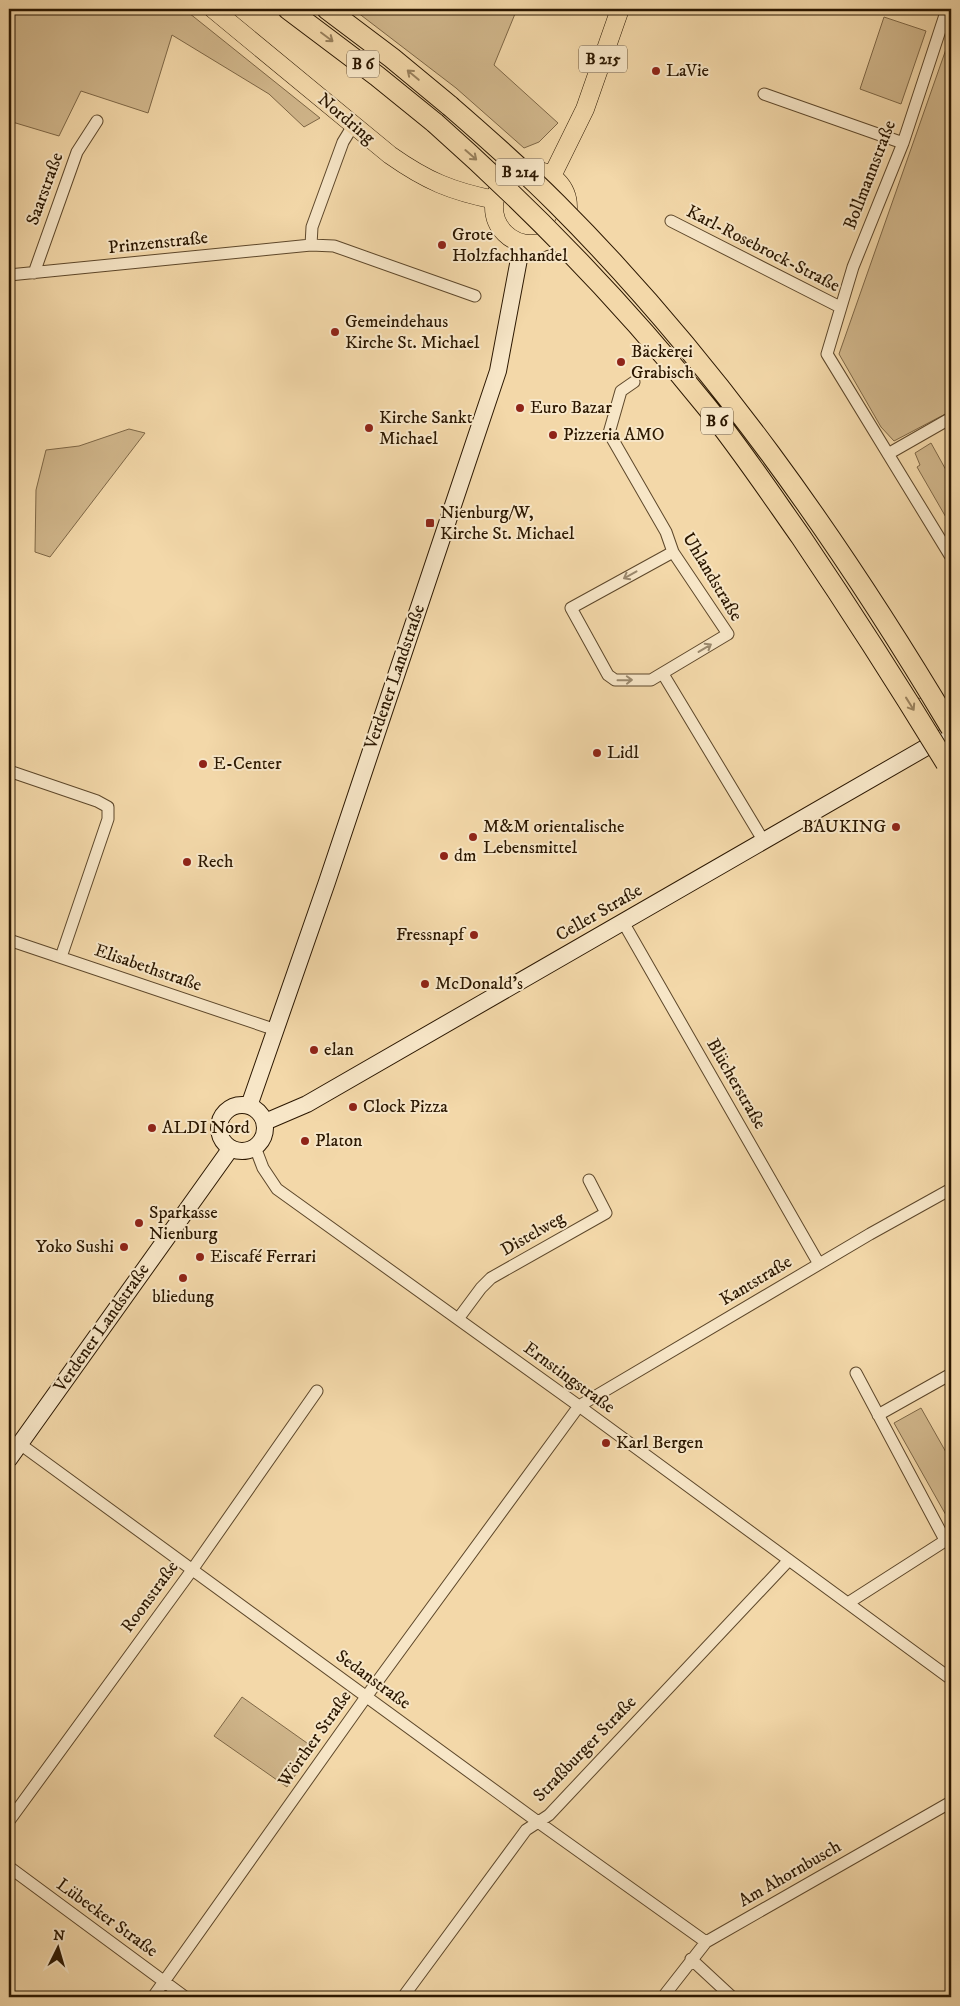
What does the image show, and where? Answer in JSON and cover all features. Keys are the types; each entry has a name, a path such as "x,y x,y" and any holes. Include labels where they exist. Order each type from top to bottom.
{"highway":[{"name":"B 6","path":"288,9 377,76 435,123 488,170 585,267 707,407 767,487 851,610 949,767"},
{"name":"B 6","path":"327,9 392,58 504,153 571,218 665,322 724,392 784,472 868,595 951,728"}],"main road":[{"name":"Nordring","path":"213,9 390,155 416,173 436,184 495,200"},
{"name":"B 215","path":"552,176 585,109 620,9"},
{"name":"B 214","path":"522,243 512,239 503,232 496,217 495,200 503,184 517,173 529,170 540,171 552,176 561,185 566,196 568,208 563,227"},
{"path":"522,243 543,242 552,238 563,227 677,352 721,407 834,564 900,665 929,700 937,706 951,710"},
{"name":"Verdener Landstraße","path":"249,1106 498,371 522,243"},
{"name":"Celler Straße","path":"265,1122 307,1104 951,733"},
{"path":"237,1105 249,1106 259,1112 265,1122 264,1136 255,1147 243,1150 231,1148 221,1137 220,1123 222,1116 237,1105"},
{"name":"Verdener Landstraße","path":"9,1459 231,1148"}],"street":[{"name":"Bollmannstraße","path":"888,454 827,354 853,267 903,144 946,9"},
{"path":"764,94 903,144"},
{"name":"Saarstraße","path":"34,273 77,152 97,122"},
{"path":"311,245 312,227 343,142 354,124"},
{"name":"Karl-Rosebrock-Straße","path":"672,221 840,307"},
{"name":"Prinzenstraße","path":"9,276 311,245 334,246 475,296"},
{"name":"Uhlandstraße","path":"634,382 621,391 609,434 666,532 673,552 728,634 663,674"},
{"path":"951,418 888,454 951,557"},
{"path":"673,552 571,608 608,675 615,680 651,680 663,674 763,840"},
{"path":"9,771 97,800 108,807 108,819 61,957"},
{"name":"Blücherstraße","path":"623,922 819,1264"},
{"name":"Elisabethstraße","path":"9,940 276,1030"},
{"name":"Ernstingstraße","path":"255,1147 263,1168 277,1189 579,1406 951,1679"},
{"name":"Distelweg","path":"458,1319 481,1288 491,1278 606,1213 589,1180"},
{"name":"Kantstraße","path":"579,1406 819,1264 951,1189"},
{"path":"848,1603 948,1539 856,1373"},
{"path":"878,1415 951,1374"},
{"name":"Roonstraße","path":"9,1820 192,1570 317,1391"},
{"name":"Wörther Straße","path":"153,1997 366,1697 579,1406"},
{"name":"Sedanstraße","path":"20,1444 538,1822 706,1942"},
{"name":"Straßburger Straße","path":"403,1997 526,1830 556,1808 789,1560"},
{"name":"Am Ahornbusch","path":"663,1997 706,1942 951,1802"},
{"name":"Lübecker Straße","path":"9,1867 185,1997"},
{"path":"691,1959 732,1997"}],"shaded area":[{"path":"9,9 184,9 320,118 304,127 269,94 172,35 148,113 81,91 59,136 9,121"},
{"path":"353,9 517,9 494,65 558,123 539,142 524,148 456,88"},
{"path":"884,17 926,31 901,104 860,89"},
{"path":"951,35 951,411 894,441 881,427 839,354"},
{"path":"129,429 145,433 50,557 35,552 36,490 46,450 79,446"},
{"path":"931,443 951,479 951,526 917,467 920,465 915,453"},
{"path":"921,1408 951,1461 951,1524 894,1423"},
{"path":"242,1697 314,1748 287,1787 214,1736"}],"place":[{"name":"LaVie","path":"656,71"},
{"name":"Grote Holzfachhandel","path":"442,245"},
{"name":"Gemeindehaus Kirche St. Michael","path":"335,332"},
{"name":"Bäckerei Grabisch","path":"621,362"},
{"name":"Euro Bazar","path":"520,408"},
{"name":"Kirche Sankt Michael","path":"369,428"},
{"name":"Pizzeria AMO","path":"553,435"},
{"name":"Nienburg/W, Kirche St. Michael","path":"430,523"},
{"name":"Lidl","path":"597,753"},
{"name":"E-Center","path":"203,764"},
{"name":"BAUKING","path":"896,827"},
{"name":"M&M orientalische Lebensmittel","path":"473,837"},
{"name":"dm","path":"444,856"},
{"name":"Rech","path":"187,862"},
{"name":"Fressnapf","path":"474,935"},
{"name":"McDonald's","path":"425,984"},
{"name":"elan","path":"314,1050"},
{"name":"Clock Pizza","path":"353,1107"},
{"name":"ALDI Nord","path":"152,1128"},
{"name":"Platon","path":"305,1141"},
{"name":"Sparkasse Nienburg","path":"139,1223"},
{"name":"Yoko Sushi","path":"124,1247"},
{"name":"Eiscafé Ferrari","path":"200,1257"},
{"name":"bliedung","path":"183,1278"},
{"name":"Karl Bergen","path":"606,1443"}]}
